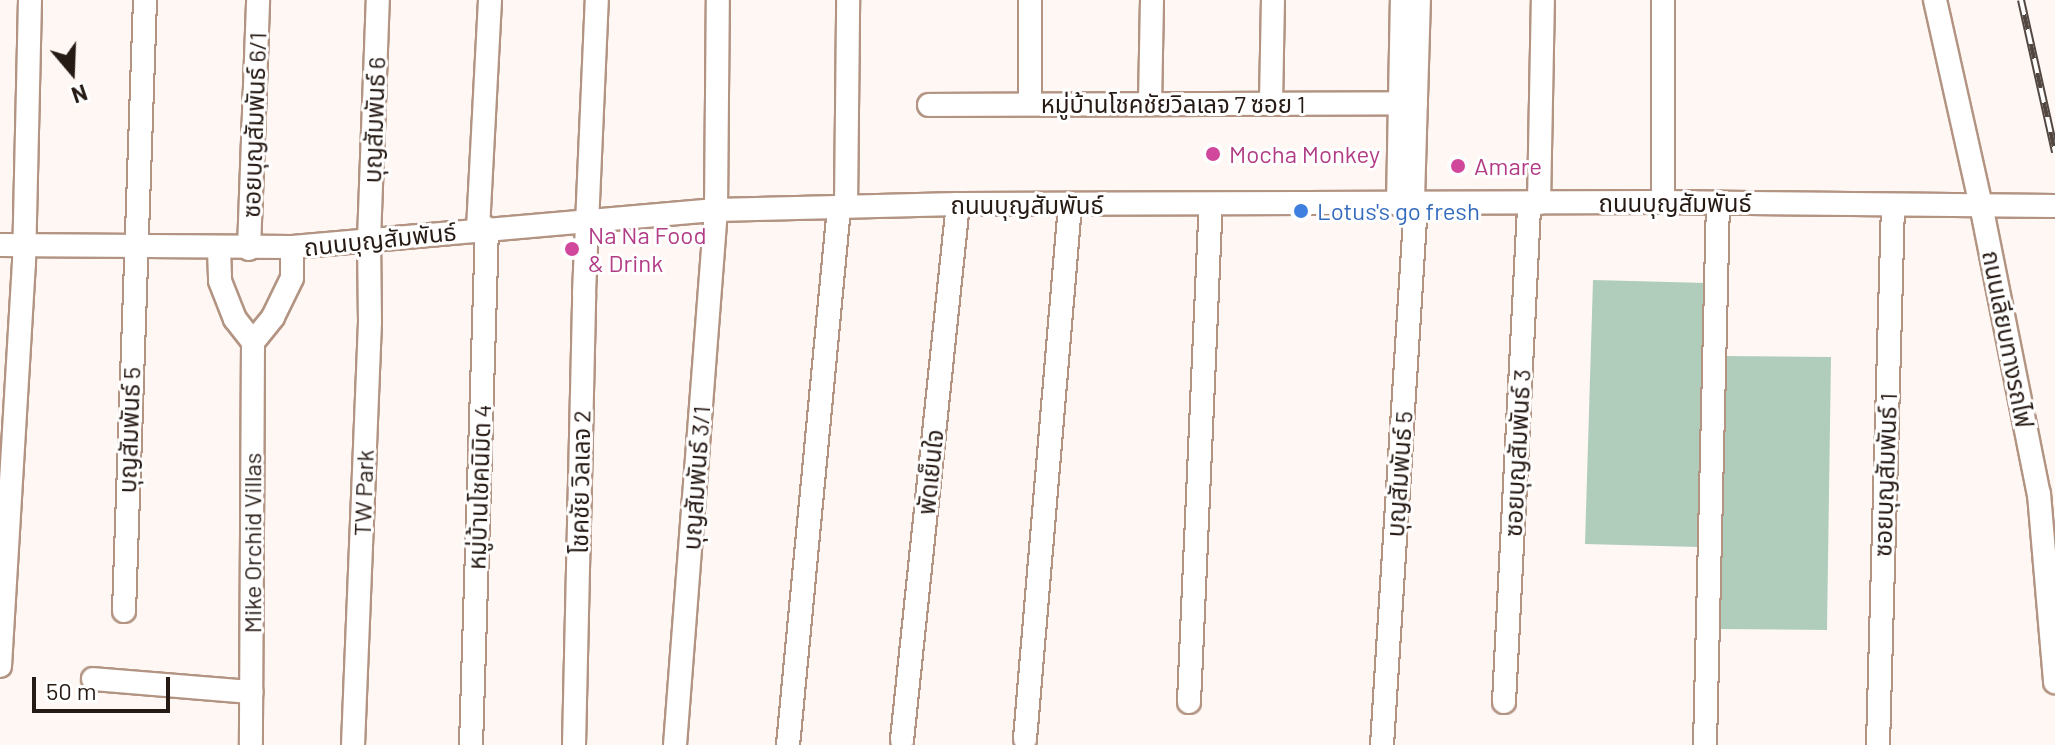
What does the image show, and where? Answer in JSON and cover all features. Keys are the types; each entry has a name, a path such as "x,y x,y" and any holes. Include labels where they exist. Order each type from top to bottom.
{"street":[{"path":"0,666 25,246 30,0"},
{"name":"บุญสัมพันธ์ 5","path":"124,611 134,249 145,0"},
{"name":"ซอยบุญสัมพันธ์ 6/1","path":"249,249 258,0"},
{"name":"บุญสัมพันธ์ 6","path":"369,240 378,0"},
{"name":"หมู่บ้านโชคนิมิต 4","path":"471,745 490,0"},
{"name":"โชคชัย วิลเลจ 2","path":"574,745 587,220 597,0"},
{"name":"บุญสัมพันธ์ 3/1","path":"675,745 716,210 718,0"},
{"path":"788,745 843,207 848,0"},
{"path":"1030,0 1030,104"},
{"path":"1150,104 1152,0"},
{"path":"1271,103 1273,0"},
{"path":"1402,0 1407,103"},
{"path":"1407,103 1419,0"},
{"name":"ซอยบุญสัมพันธ์ 3","path":"1504,702 1543,0"},
{"path":"1663,0 1663,202"},
{"name":"ถนนเลียบทางรถไฟ","path":"1935,0 1981,205 2039,494 2055,682"},
{"name":"บุญสัมพันธ์ 5","path":"1382,745 1409,203 1407,103"},
{"name":"หมู่บ้านโชคชัยวิลเลจ 7 ซอย 1","path":"929,105 1407,103"},
{"name":"ถนนบุญสัมพันธ์","path":"0,245 249,249 716,210 958,204 1663,202 2055,206"},
{"path":"1705,745 1718,203"},
{"name":"พัดเย็นใจ","path":"902,740 958,204"},
{"path":"1025,739 1070,205"},
{"path":"1189,702 1211,205"},
{"name":"ซอยบุญสัมพันธ์ 1","path":"1878,745 1893,205"},
{"name":"TW Park","path":"353,745 370,322 369,240"},
{"path":"219,249 220,281 235,319 253,342 273,317 292,278 292,247"},
{"name":"Mike Orchid Villas","path":"251,745 253,342"},
{"path":"93,679 251,692"}],"green space":[{"path":"1593,280 1707,283 1698,547 1585,544"},
{"path":"1724,356 1831,357 1827,630 1720,629"}],"railway":[{"path":"2021,0 2055,152"}],"place":[{"name":"Mocha Monkey","path":"1213,154"},
{"name":"Amare","path":"1458,166"},
{"name":"Lotus's go fresh","path":"1301,211"},
{"name":"Na Na Food & Drink","path":"572,249"}]}
